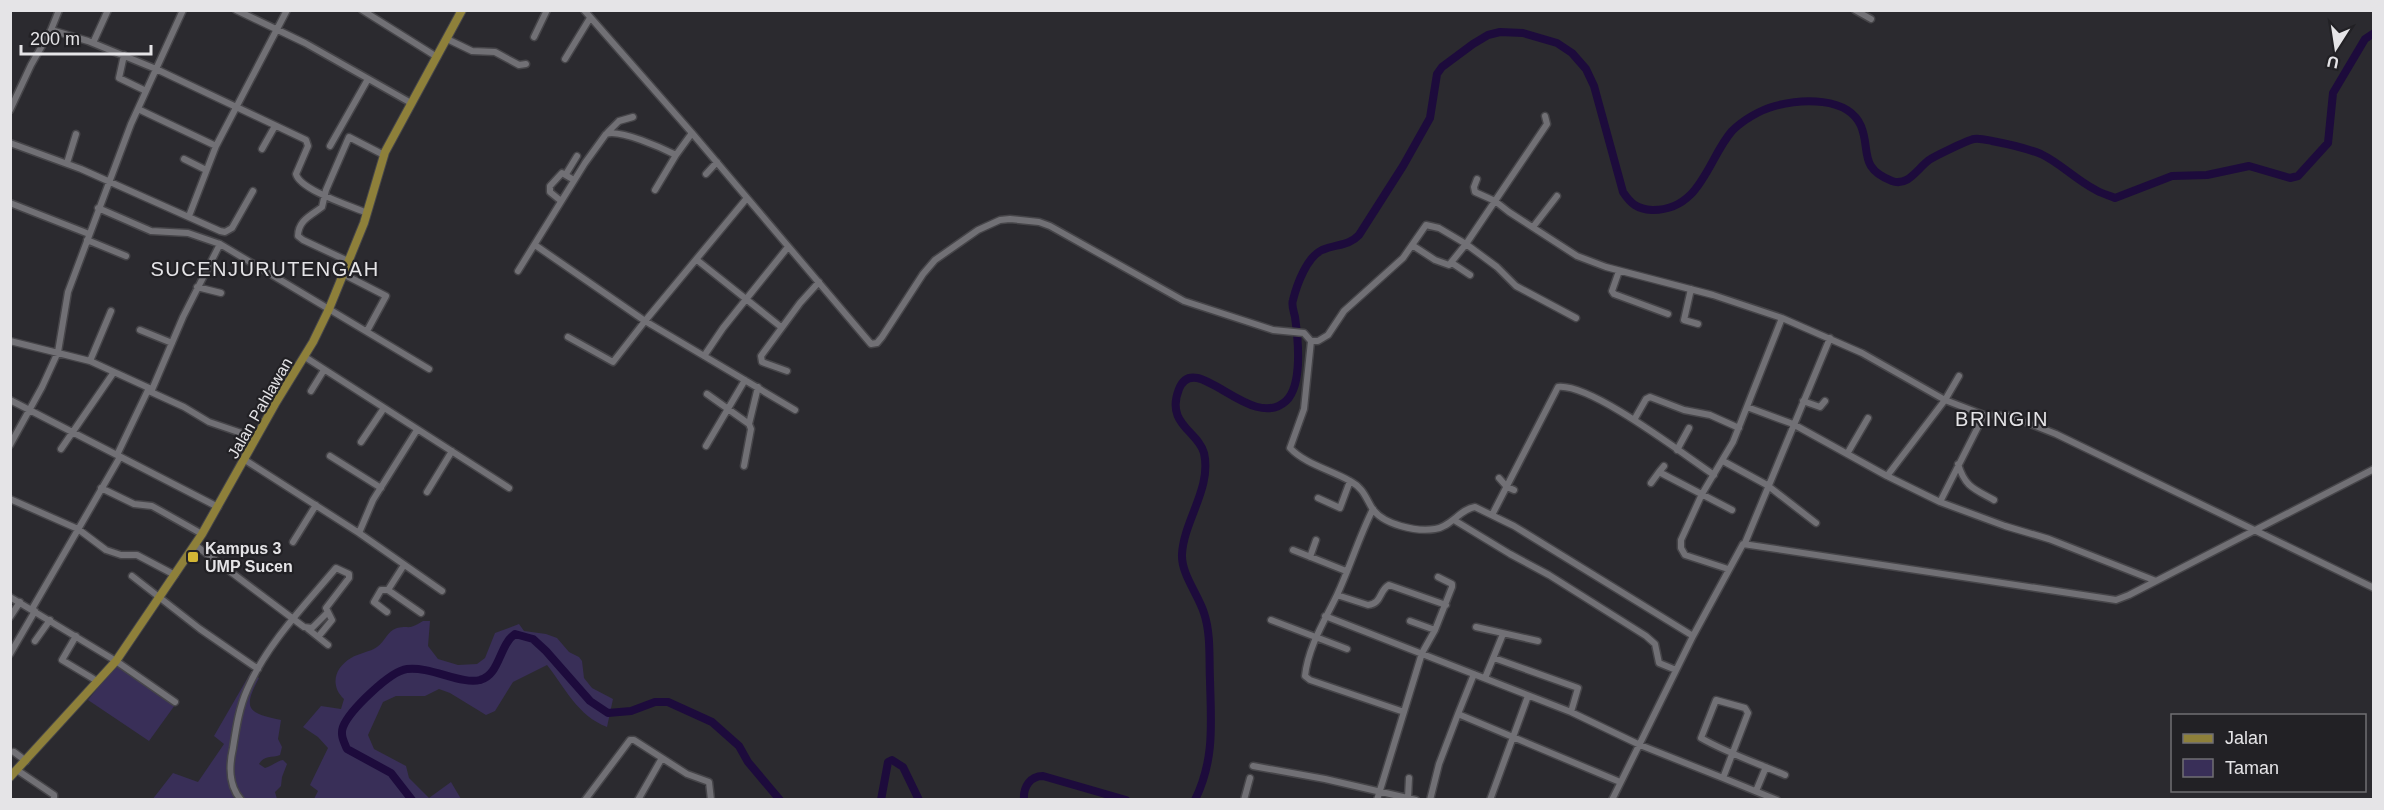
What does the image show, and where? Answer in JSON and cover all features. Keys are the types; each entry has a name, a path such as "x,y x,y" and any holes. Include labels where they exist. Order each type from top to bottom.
{"main road":[{"name":"Jalan Pahlawan","path":"10,777 72,712 116,661 195,545 218,507 305,357 329,309 367,213 384,155 462,10"}],"street":[{"path":"10,110 59,10"},
{"path":"93,43 108,10"},
{"path":"10,445 58,352 68,292 98,208 138,109 183,10"},
{"path":"236,10 305,43 411,103"},
{"path":"189,216 216,146 287,10"},
{"path":"362,10 437,57"},
{"path":"534,37 547,10"},
{"path":"584,10 717,162 868,342 875,344 882,337 923,274 953,246 978,230 1000,220 1030,220 1050,226 1184,301 1283,332 1303,332 1311,341 1304,409 1290,448 1307,460 1350,481 1365,493 1373,509 1394,524 1418,530 1441,528 1472,507 1525,532 1693,636"},
{"path":"1855,10 1871,19"},
{"path":"565,59 590,18"},
{"path":"51,30 124,55 307,141 308,146 296,177 325,196 367,213"},
{"path":"447,39 472,51 495,52 519,65 526,64"},
{"path":"124,55 118,78 146,91"},
{"path":"330,146 368,79"},
{"path":"138,109 216,146"},
{"path":"1452,263 1547,124 1545,116"},
{"path":"518,271 574,180 609,132 619,121 633,117"},
{"path":"262,149 275,126"},
{"path":"609,132 641,140 676,155"},
{"path":"655,190 692,133"},
{"path":"67,163 76,134"},
{"path":"348,261 303,240 297,234 309,214 322,207 349,137 384,155"},
{"path":"10,143 67,163 220,231 229,231 253,191"},
{"path":"566,174 577,156"},
{"path":"184,159 206,170"},
{"path":"706,174 717,162"},
{"path":"561,201 550,192 549,188 560,174 566,174 574,180"},
{"path":"1477,179 1475,192 1496,201 1576,256 1619,271 1691,289 1782,318 1862,354 1945,400 1984,415 2005,415 2036,425 2373,588"},
{"path":"1533,227 1557,196"},
{"path":"568,337 612,363 747,198"},
{"path":"10,202 126,256"},
{"path":"98,208 151,231 188,233 220,244 429,369"},
{"path":"1311,341 1318,341 1328,335 1344,311 1400,262 1424,227 1429,225 1439,228 1466,244 1497,267 1516,286 1576,318"},
{"path":"10,654 118,456 197,287 220,244"},
{"path":"536,245 645,321 795,410"},
{"path":"1412,245 1445,264 1452,263 1470,274"},
{"path":"704,356 788,247"},
{"path":"697,260 781,327"},
{"path":"1619,271 1612,291 1614,294 1668,314"},
{"path":"343,274 386,297 367,331"},
{"path":"787,371 762,362 760,359 781,327 819,282"},
{"path":"197,287 221,293"},
{"path":"1691,289 1684,320 1698,324"},
{"path":"90,361 111,311"},
{"path":"1728,569 1685,555 1681,548 1681,540 1702,494 1723,461 1739,428 1782,318"},
{"path":"140,330 172,343"},
{"path":"1612,800 1693,636 1740,546 1745,543 1767,485 1830,338"},
{"path":"10,341 90,361 184,406 209,422 256,438"},
{"path":"305,357 509,488"},
{"path":"311,391 324,370"},
{"path":"61,449 114,372"},
{"path":"1887,476 1945,400 1959,376"},
{"path":"706,446 745,380"},
{"path":"744,466 751,429 749,424 758,387"},
{"path":"1492,515 1558,387 1568,387 1586,393 1634,420 1714,475"},
{"path":"707,394 749,424"},
{"path":"1634,420 1646,399 1650,397 1684,410 1710,415 1739,428"},
{"path":"10,400 218,507"},
{"path":"1803,401 1820,407 1825,401"},
{"path":"1748,407 1793,424 1887,476 1940,502 2005,526 2049,539 2156,581"},
{"path":"361,442 384,408"},
{"path":"1940,502 1984,415"},
{"path":"1847,454 1868,418"},
{"path":"1677,450 1689,428"},
{"path":"359,533 373,500 417,430"},
{"path":"427,492 452,451"},
{"path":"330,456 381,488"},
{"path":"245,460 359,533 442,591"},
{"path":"1723,461 1767,485 1816,522"},
{"path":"1958,464 1964,481 1969,487 1994,500"},
{"path":"1651,483 1664,465"},
{"path":"1745,543 2106,600 2124,598 2373,469"},
{"path":"1659,472 1732,510"},
{"path":"1499,478 1507,487 1514,490"},
{"path":"1318,498 1340,508 1350,481"},
{"path":"101,488 134,504 152,506 202,534"},
{"path":"10,499 78,529 106,550 121,555 137,555 175,575"},
{"path":"293,542 316,505"},
{"path":"1373,509 1358,540 1337,595 1325,616 1305,674 1307,679 1404,712"},
{"path":"1454,520 1549,575 1646,636 1655,644 1659,663 1676,670"},
{"path":"1310,557 1316,540"},
{"path":"195,545 328,645"},
{"path":"1293,550 1346,571"},
{"path":"388,590 404,564"},
{"path":"241,800 230,778 231,759 236,727 247,690 258,669 336,568 350,576 326,608 332,620 318,637"},
{"path":"132,576 200,629 258,669"},
{"path":"1377,800 1422,653 1435,630 1452,585 1438,577"},
{"path":"1337,595 1368,605 1378,602 1388,585 1446,605"},
{"path":"387,612 374,602 381,590 388,590 421,613"},
{"path":"10,597 116,661 175,702"},
{"path":"10,617 20,602"},
{"path":"308,629 314,627 327,613"},
{"path":"1325,616 1571,712 1640,745 1777,800"},
{"path":"35,641 50,620"},
{"path":"1271,620 1347,649"},
{"path":"1410,621 1435,630"},
{"path":"1476,627 1538,640"},
{"path":"1485,678 1503,634"},
{"path":"76,636 62,660 97,681"},
{"path":"1494,658 1578,688 1571,712"},
{"path":"1430,800 1439,764 1474,674"},
{"path":"1490,800 1528,696"},
{"path":"1723,778 1734,753 1748,711 1745,708 1716,700 1701,737 1734,753 1785,775"},
{"path":"1458,714 1620,782"},
{"path":"585,800 630,740 634,740 687,774 709,782 711,800"},
{"path":"14,752 26,761"},
{"path":"638,800 662,758"},
{"path":"1253,766 1325,778 1416,800"},
{"path":"1756,791 1766,767"},
{"path":"17,770 54,795 54,800"},
{"path":"1244,800 1250,778"},
{"path":"1408,798 1409,778"}],"green space":[{"path":"423,621 430,621 428,646 438,659 458,665 477,664 485,658 495,633 519,624 524,631 557,638 569,652 582,661 584,678 592,688 613,699 607,727 580,709 547,665 513,682 495,711 486,715 450,693 439,689 425,696 396,696 383,702 368,735 374,749 406,766 409,778 429,798 451,782 461,799 314,799 318,791 310,785 328,748 318,737 303,727 321,706 341,709 344,699 337,689 336,677 345,662 377,647 394,629 411,627"},
{"path":"117,664 175,705 149,741 88,700"},
{"path":"251,672 259,678 250,698 252,709 262,715 281,720 278,739 282,747 280,755 266,758 259,764 265,768 283,760 287,764 281,786 275,792 277,799 152,800 173,773 198,782 224,744 214,736"}],"waterway":[{"path":"1195,800 1209,755 1211,711 1209,646 1204,613 1184,569 1182,554 1187,529 1201,491 1205,466 1201,445 1184,426 1176,411 1179,389 1187,379 1198,378 1257,407 1272,408 1286,401 1295,384 1297,373 1297,337 1292,304 1303,272 1322,250 1351,241 1359,235 1403,166 1430,118 1437,74 1442,67 1473,44 1488,35 1500,32 1523,33 1557,43 1572,53 1586,69 1594,86 1623,192 1635,205 1652,210 1669,208 1682,202 1693,193 1724,142 1741,123 1769,108 1810,101 1835,105 1855,116 1864,135 1870,164 1881,176 1898,182 1908,179 1932,158 1976,139 2011,145 2041,154 2087,185 2115,198 2172,176 2207,175 2249,166 2290,178 2298,176 2328,143 2333,93 2365,39 2374,33"},
{"path":"412,800 391,773 347,749 342,733 347,720 361,702 400,671 426,670 473,681 487,677 515,634 533,639 590,701 608,713 631,711 655,702 668,702 712,722 739,746 748,762 780,800"},
{"path":"881,800 888,762 892,760 903,767 919,800"},
{"path":"1024,800 1028,783 1038,776 1126,800"}],"place":[{"name":"Kampus 3 UMP Sucen","path":"193,557"}],"district":[{"name":"SUCENJURUTENGAH","path":"265,269"},
{"name":"BRINGIN","path":"2002,419"}]}
